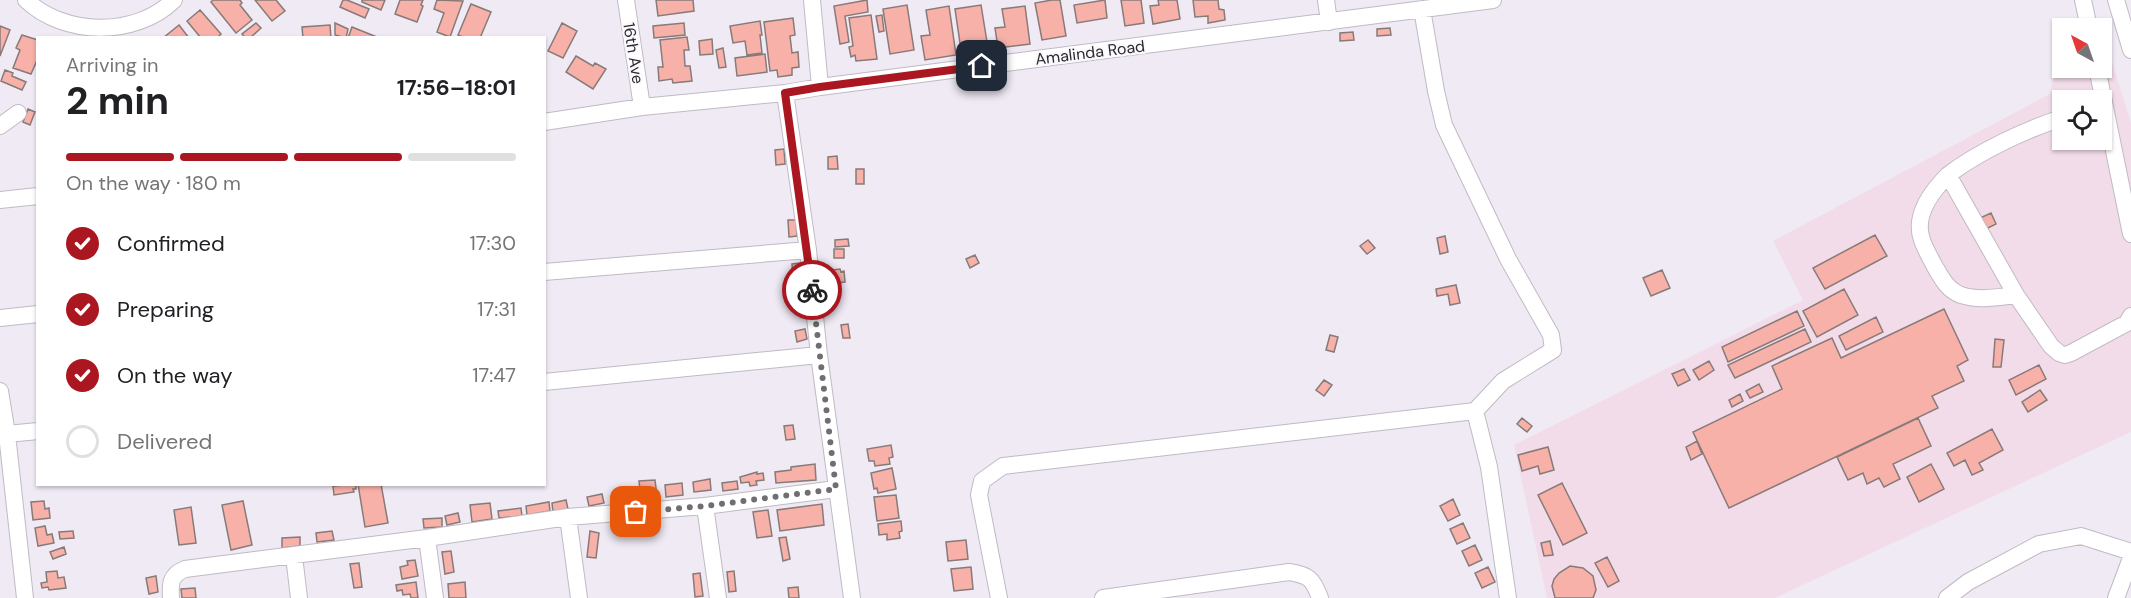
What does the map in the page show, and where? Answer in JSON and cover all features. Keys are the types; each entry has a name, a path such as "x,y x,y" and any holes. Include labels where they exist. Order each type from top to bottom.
{"street":[{"path":"26,0 33,7 59,21 88,28 117,27 146,18 174,0"},
{"name":"16th Ave","path":"626,0 642,107"},
{"path":"812,0 820,87"},
{"path":"1326,0 1329,22"},
{"name":"Amalinda Road","path":"546,122 642,107 785,93 1490,0"},
{"path":"2083,0 2087,18"},
{"path":"2116,0 2131,50"},
{"path":"999,598 979,495 982,481 1003,466 1475,411 1503,381 1553,350 1551,335 1508,259 1444,125 1422,9"},
{"path":"785,93 808,250 819,355 852,598"},
{"path":"0,126 18,113"},
{"path":"2016,295 1977,299 1959,294 1944,283 1921,238 1921,220 1925,204 1936,187 1948,175 1964,163 2052,122"},
{"path":"2112,150 2131,234"},
{"path":"1948,175 2016,295 2059,354 2071,353 2127,323 2131,316"},
{"path":"0,200 36,196"},
{"path":"546,272 808,250"},
{"path":"0,318 36,314"},
{"path":"546,382 819,355"},
{"path":"0,391 25,598"},
{"path":"1475,411 1489,467 1508,598"},
{"path":"7,434 36,431"},
{"path":"171,598 172,579 184,569 427,538 568,516 705,506 836,489"},
{"path":"705,506 717,598"},
{"path":"568,516 579,598"},
{"path":"1947,598 1977,577 2039,544 2081,536 2131,552"},
{"path":"427,538 435,598"},
{"path":"294,556 299,598"},
{"path":"2116,598 2131,558"},
{"path":"1103,598 1289,572 1304,574 1315,584 1320,598"}],"shaded area":[{"path":"2112,62 2131,123 2131,432 1775,598 1547,598 1514,445 1803,300 1773,241 2050,94 2053,78 2112,78"}],"building":[{"path":"213,0 240,0 242,3 240,5 252,20 236,33 211,2"},
{"path":"255,0 276,0 285,11 272,21"},
{"path":"343,0 369,9 365,18 340,7"},
{"path":"362,0 385,0 381,10"},
{"path":"400,0 423,0 417,22 395,14"},
{"path":"437,0 463,1 450,36 437,32 444,13 434,9"},
{"path":"656,0 693,0 694,11 658,16"},
{"path":"867,0 868,12 845,16 849,42 840,44 834,6"},
{"path":"1060,0 1066,36 1042,40 1035,3"},
{"path":"1105,0 1107,18 1077,23 1074,5"},
{"path":"1121,0 1141,0 1144,23 1125,26"},
{"path":"1158,0 1177,0 1180,19 1153,24 1150,6 1159,5"},
{"path":"1193,0 1218,0 1219,9 1224,10 1225,20 1208,23 1208,16 1195,17"},
{"path":"471,4 491,12 481,36 458,35"},
{"path":"907,5 914,50 890,54 883,9"},
{"path":"981,5 987,42 960,43 955,9"},
{"path":"949,6 956,55 925,60 921,36 930,35 926,10"},
{"path":"1025,6 1030,44 998,48 995,28 1005,27 1002,9"},
{"path":"200,10 221,34 219,36 199,36 187,21"},
{"path":"871,15 877,59 856,61 855,55 851,57 849,47 853,46 849,18"},
{"path":"882,15 884,31 879,32 876,16"},
{"path":"793,18 795,35 790,36 792,53 798,52 799,67 792,68 792,75 778,77 777,70 770,71 764,22"},
{"path":"760,21 762,53 747,55 745,41 733,43 730,26"},
{"path":"256,23 261,28 252,36 242,34"},
{"path":"335,23 348,29 346,36 335,35"},
{"path":"562,23 577,31 563,58 548,51"},
{"path":"684,23 685,35 654,38 653,26"},
{"path":"179,25 187,36 165,36"},
{"path":"330,25 331,36 303,36 302,27"},
{"path":"0,26 10,30 0,56"},
{"path":"352,27 374,36 349,36"},
{"path":"1390,28 1391,35 1377,36 1377,29"},
{"path":"1353,32 1354,40 1340,41 1340,33"},
{"path":"22,35 36,39 36,63 31,74 13,68 20,50 16,48"},
{"path":"687,37 689,50 684,50 685,66 690,66 692,81 673,83 672,79 659,81 658,67 663,67 660,40"},
{"path":"712,39 713,54 700,55 699,41"},
{"path":"723,48 726,67 719,68 716,50"},
{"path":"765,54 767,72 737,76 735,58"},
{"path":"576,56 593,66 595,63 606,69 593,89 566,72"},
{"path":"5,70 26,82 22,90 1,81"},
{"path":"28,109 35,112 30,125 23,122"},
{"path":"784,149 785,164 776,165 775,150"},
{"path":"837,156 838,169 828,169 828,157"},
{"path":"856,169 864,169 864,184 856,184"},
{"path":"1991,213 1996,224 1986,229 1980,218"},
{"path":"788,220 796,220 797,236 789,237"},
{"path":"1875,235 1887,256 1825,289 1813,268"},
{"path":"1445,236 1448,252 1440,254 1437,238"},
{"path":"848,239 849,246 835,247 835,240"},
{"path":"1368,240 1375,248 1367,254 1360,246"},
{"path":"834,249 844,249 844,258 834,258"},
{"path":"975,255 979,263 970,268 966,259"},
{"path":"800,263 801,279 793,280 792,264"},
{"path":"840,269 841,272 844,271 845,282 835,283 833,270"},
{"path":"1662,270 1670,288 1651,296 1643,278"},
{"path":"1456,285 1460,303 1450,305 1448,294 1437,296 1436,289"},
{"path":"1844,289 1858,315 1817,337 1803,311"},
{"path":"1944,309 1968,360 1957,366 1964,381 1932,396 1938,408 1729,508 1693,432 1782,389 1772,366 1832,338 1841,358"},
{"path":"1797,311 1804,326 1728,362 1722,347"},
{"path":"1876,317 1883,332 1846,350 1839,336"},
{"path":"848,324 850,338 843,338 841,325"},
{"path":"805,329 807,339 797,342 795,331"},
{"path":"1805,329 1811,342 1735,378 1728,365"},
{"path":"1330,335 1338,337 1334,352 1326,350"},
{"path":"1995,339 2004,340 2001,367 1993,367"},
{"path":"1709,361 1714,370 1699,380 1693,370"},
{"path":"2039,365 2046,379 2016,395 2009,380"},
{"path":"1684,369 1690,380 1678,386 1672,374"},
{"path":"1324,380 1332,385 1324,396 1316,390"},
{"path":"1759,384 1763,392 1750,398 1746,391"},
{"path":"2040,390 2047,400 2028,412 2022,402"},
{"path":"1740,394 1743,401 1732,407 1729,400"},
{"path":"1522,418 1532,426 1527,432 1517,424"},
{"path":"1918,418 1931,446 1893,464 1900,479 1884,487 1879,478 1867,484 1863,473 1848,480 1837,457"},
{"path":"793,425 795,439 786,440 784,426"},
{"path":"1992,429 2003,450 1979,463 1983,470 1972,475 1965,460 1954,466 1947,453"},
{"path":"1697,441 1702,454 1691,460 1686,447"},
{"path":"891,445 893,457 889,458 890,464 875,466 874,461 869,461 867,449"},
{"path":"1548,447 1554,470 1540,474 1538,466 1522,471 1518,455"},
{"path":"815,464 816,480 776,483 775,472"},
{"path":"1931,464 1944,489 1919,502 1907,477"},
{"path":"892,468 896,489 878,493 877,488 874,489 871,473"},
{"path":"757,472 757,474 763,473 764,480 756,481 757,485 750,486 749,482 741,483 740,477"},
{"path":"710,479 711,490 694,492 693,482"},
{"path":"655,480 657,496 641,498 639,481"},
{"path":"737,481 738,489 723,491 722,483"},
{"path":"682,483 683,495 666,497 665,485"},
{"path":"1562,483 1587,533 1563,545 1538,495"},
{"path":"333,486 356,486 356,489 353,489 354,492 334,495"},
{"path":"358,486 381,486 388,523 365,527"},
{"path":"630,493 631,502 613,503 613,494"},
{"path":"602,494 604,503 589,506 587,497"},
{"path":"896,495 899,518 877,521 874,497"},
{"path":"1453,499 1460,515 1448,521 1440,506"},
{"path":"566,500 568,509 553,512 552,503"},
{"path":"44,501 45,509 49,508 50,518 33,520 31,502"},
{"path":"243,501 252,545 231,550 222,505"},
{"path":"549,502 550,511 527,515 526,506"},
{"path":"490,503 492,519 472,522 470,505"},
{"path":"822,504 824,525 780,531 777,510"},
{"path":"191,507 196,543 179,545 174,510"},
{"path":"521,508 522,516 499,518 498,511"},
{"path":"768,510 772,536 757,538 753,512"},
{"path":"458,513 460,522 447,525 445,516"},
{"path":"442,518 442,527 424,528 423,519"},
{"path":"901,521 900,538 887,540 887,534 879,535 878,524"},
{"path":"1463,523 1470,538 1457,544 1450,529"},
{"path":"45,526 47,535 52,534 54,543 38,546 35,528"},
{"path":"73,531 74,538 60,539 59,532"},
{"path":"332,531 334,540 317,542 316,533"},
{"path":"590,531 599,533 596,558 587,557"},
{"path":"300,537 300,546 282,548 282,538"},
{"path":"786,537 790,559 783,561 779,538"},
{"path":"966,540 968,559 948,561 946,542"},
{"path":"1550,541 1553,555 1544,556 1541,543"},
{"path":"1475,545 1482,560 1469,566 1462,551"},
{"path":"64,547 66,554 53,559 50,552"},
{"path":"451,551 454,572 445,574 442,552"},
{"path":"1607,557 1619,581 1608,587 1595,563"},
{"path":"415,560 418,576 402,579 400,567 408,565 407,561"},
{"path":"359,563 362,587 354,588 350,564"},
{"path":"1570,566 1583,568 1593,576 1596,590 1593,598 1555,598 1552,586 1554,579"},
{"path":"971,567 973,589 954,591 951,569"},
{"path":"1488,567 1495,582 1482,588 1475,573"},
{"path":"57,571 58,578 64,577 66,588 49,590 48,587 42,588 41,583 47,582 46,572"},
{"path":"734,571 736,591 729,592 727,572"},
{"path":"700,573 703,596 695,597 693,574"},
{"path":"156,576 158,592 149,594 146,578"},
{"path":"416,582 418,598 411,598 410,594 403,595 402,590 397,591 396,585"},
{"path":"465,582 466,598 449,598 448,584"},
{"path":"798,587 799,598 789,598 788,588"},
{"path":"195,588 196,598 182,598 181,589"}],"way so far":[{"path":"636,512 705,506 836,489 812,290"}],"route":[{"path":"812,290 785,93 982,66"}]}
